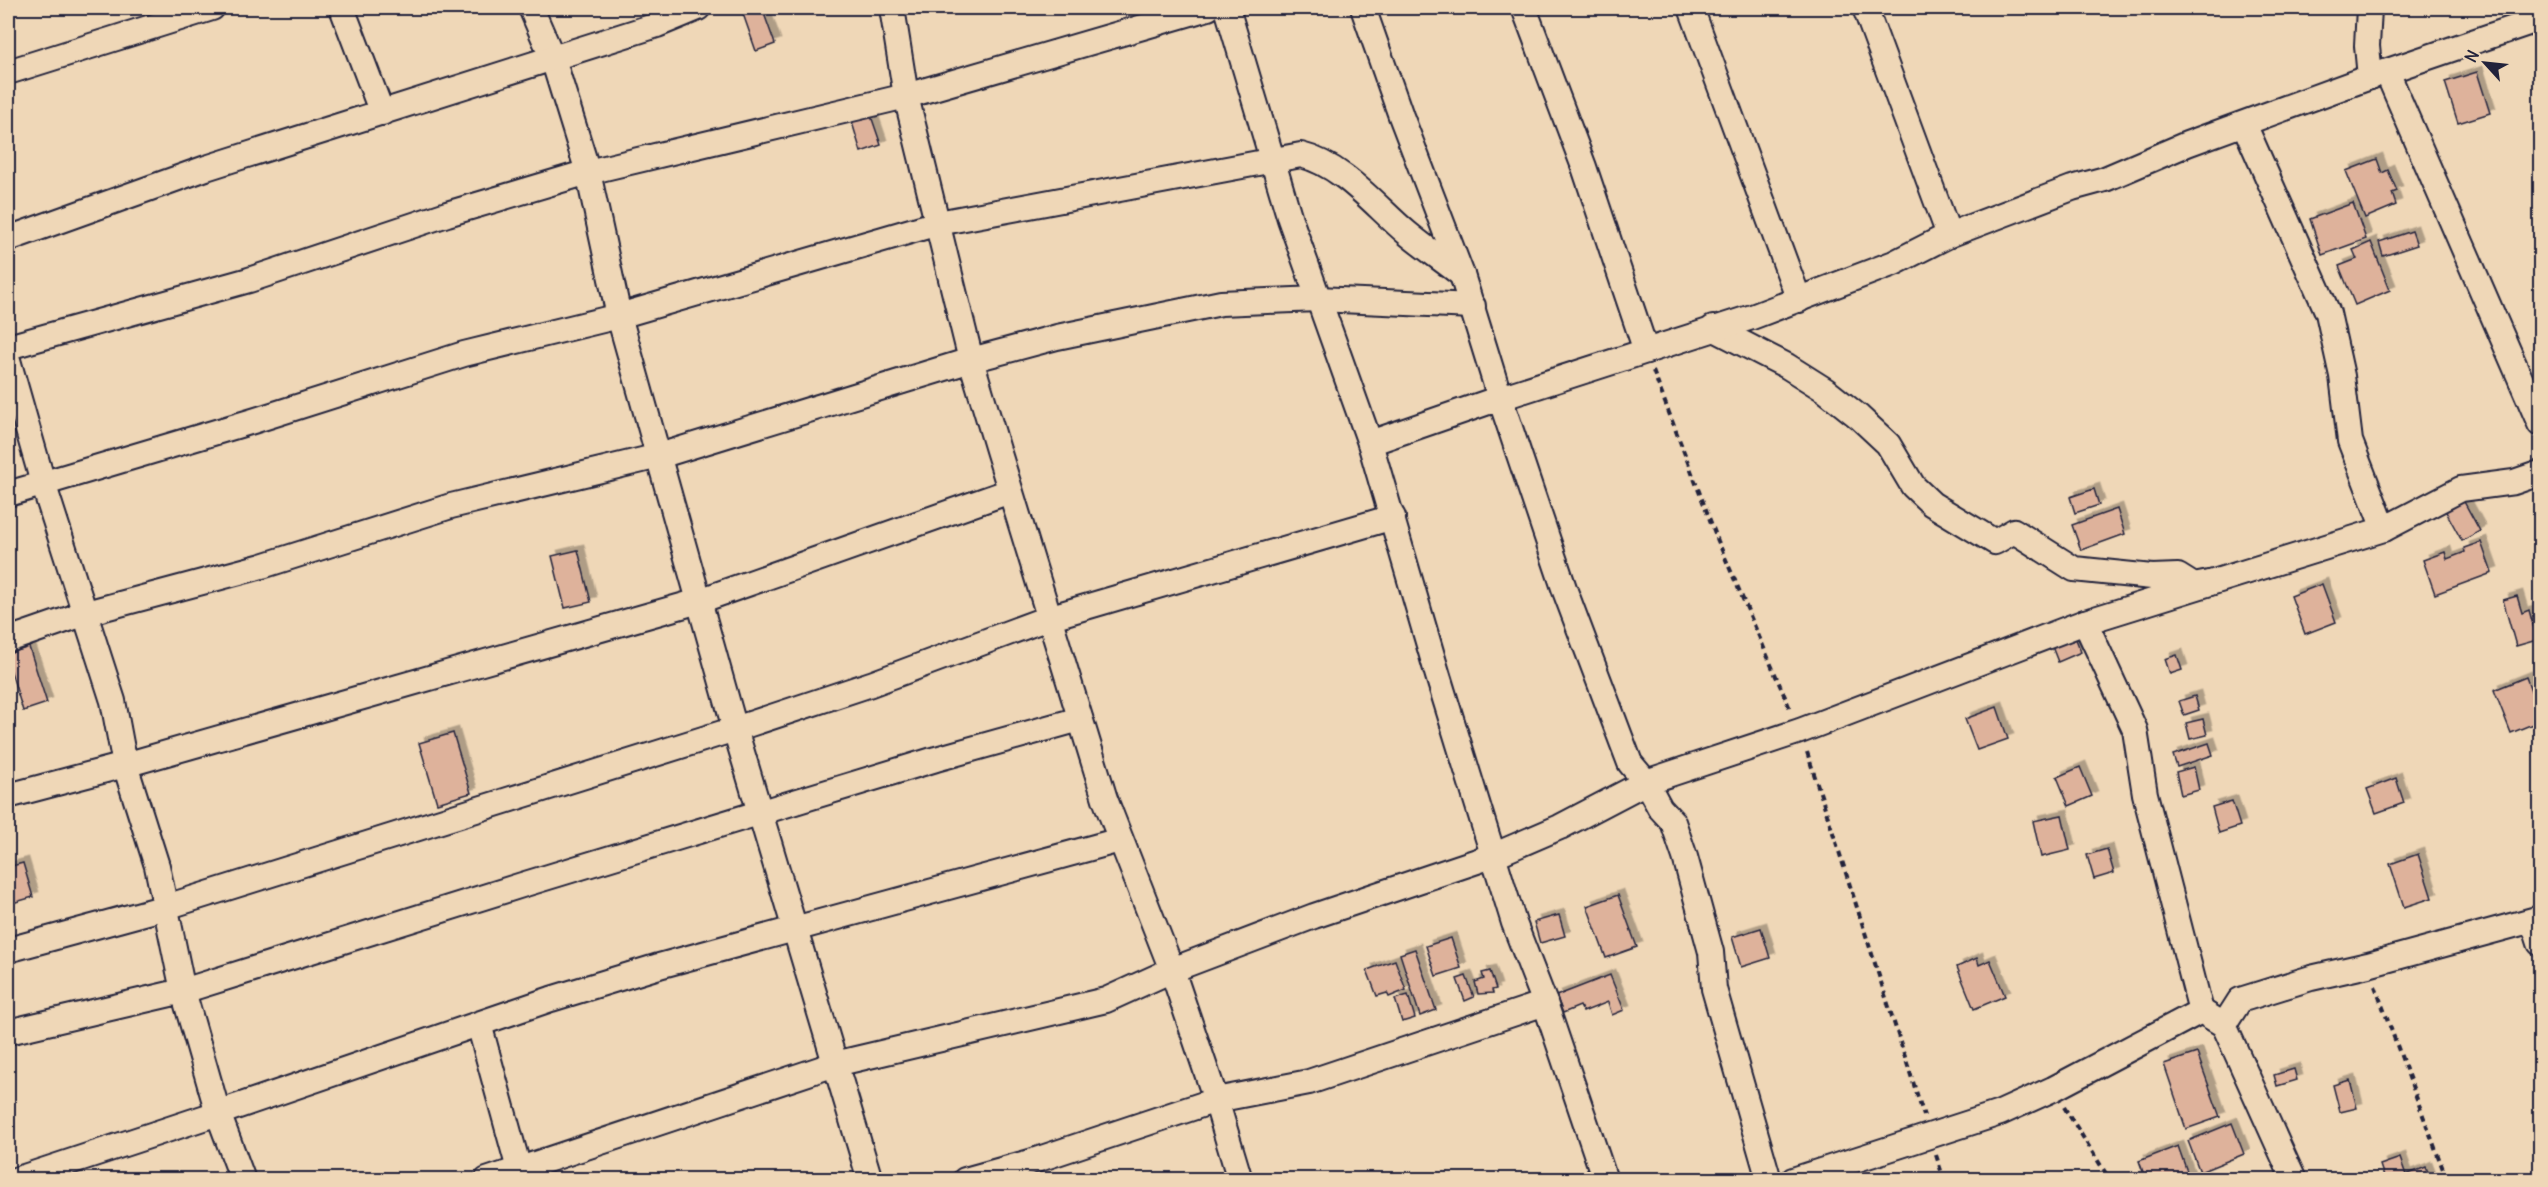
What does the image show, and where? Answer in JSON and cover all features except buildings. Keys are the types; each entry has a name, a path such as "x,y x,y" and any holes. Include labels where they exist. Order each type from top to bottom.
{"street":[{"path":"8,72 212,8"},
{"path":"342,8 382,113"},
{"path":"531,8 553,59 588,172 619,316 735,729 870,1179"},
{"path":"8,239 206,168 553,59 657,25 698,8"},
{"path":"892,8 906,96 971,360 1080,719 1120,840 1172,970 1240,1179"},
{"path":"8,347 249,279 447,214 588,172 906,96 1209,8"},
{"path":"1227,8 1272,160 1318,299 1342,359 1370,443 1438,676 1514,923 1545,1003 1605,1179"},
{"path":"1364,8 1401,116 1473,306 1500,398 1565,591 1630,763 1646,782 1660,808 1673,822 1711,952 1714,989 1769,1179"},
{"path":"1524,8 1584,167 1646,351"},
{"path":"1691,8 1799,300"},
{"path":"1865,8 1949,235"},
{"path":"2368,8 2367,46 2378,74 2538,413"},
{"path":"1370,443 1799,300 1894,263 1949,235 2072,188 2105,179 2187,144 2378,74 2541,19"},
{"path":"2244,124 2328,313 2342,376 2350,441 2384,529"},
{"path":"8,494 253,421 464,354 619,316 938,223 1300,155 1314,158 1334,170 1462,275"},
{"path":"8,640 86,613 262,566 451,506 659,456 971,360 1057,337 1177,310 1221,303 1318,299 1473,306"},
{"path":"1713,328 1787,366 1825,390 1888,444 1913,486 1932,504 1995,542 2014,531 2074,569 2152,577 2178,576 2194,586 2220,582"},
{"path":"9,371 113,701 125,765 157,866 183,991 218,1113 243,1179"},
{"path":"487,1179 521,1174 835,1064 1106,1000 1172,970 1314,916 1494,855 1560,827 1646,782 1800,731 2085,622 2220,582 2384,529 2461,489 2514,482 2541,473"},
{"path":"8,796 125,765 699,601 1010,491"},
{"path":"8,950 166,907 735,729 871,684 1048,618 1393,517"},
{"path":"2085,622 2135,730 2145,794 2201,1011 2224,1025 2294,1179"},
{"path":"8,1032 183,991 510,888 936,759 1080,719"},
{"path":"15,1179 218,1113 551,999 659,966 1120,840"},
{"path":"2224,1025 2240,1000 2312,978 2368,966 2537,919 2541,943"},
{"path":"965,1179 1030,1162 1216,1100 1309,1082 1545,1003"},
{"path":"1793,1179 2000,1113 2053,1089 2201,1011"},
{"path":"479,1024 521,1174"}],"path":[{"path":"1646,351 1718,541 1800,731 1944,1179"},
{"path":"2368,966 2447,1179"},
{"path":"2053,1089 2110,1179"}]}
